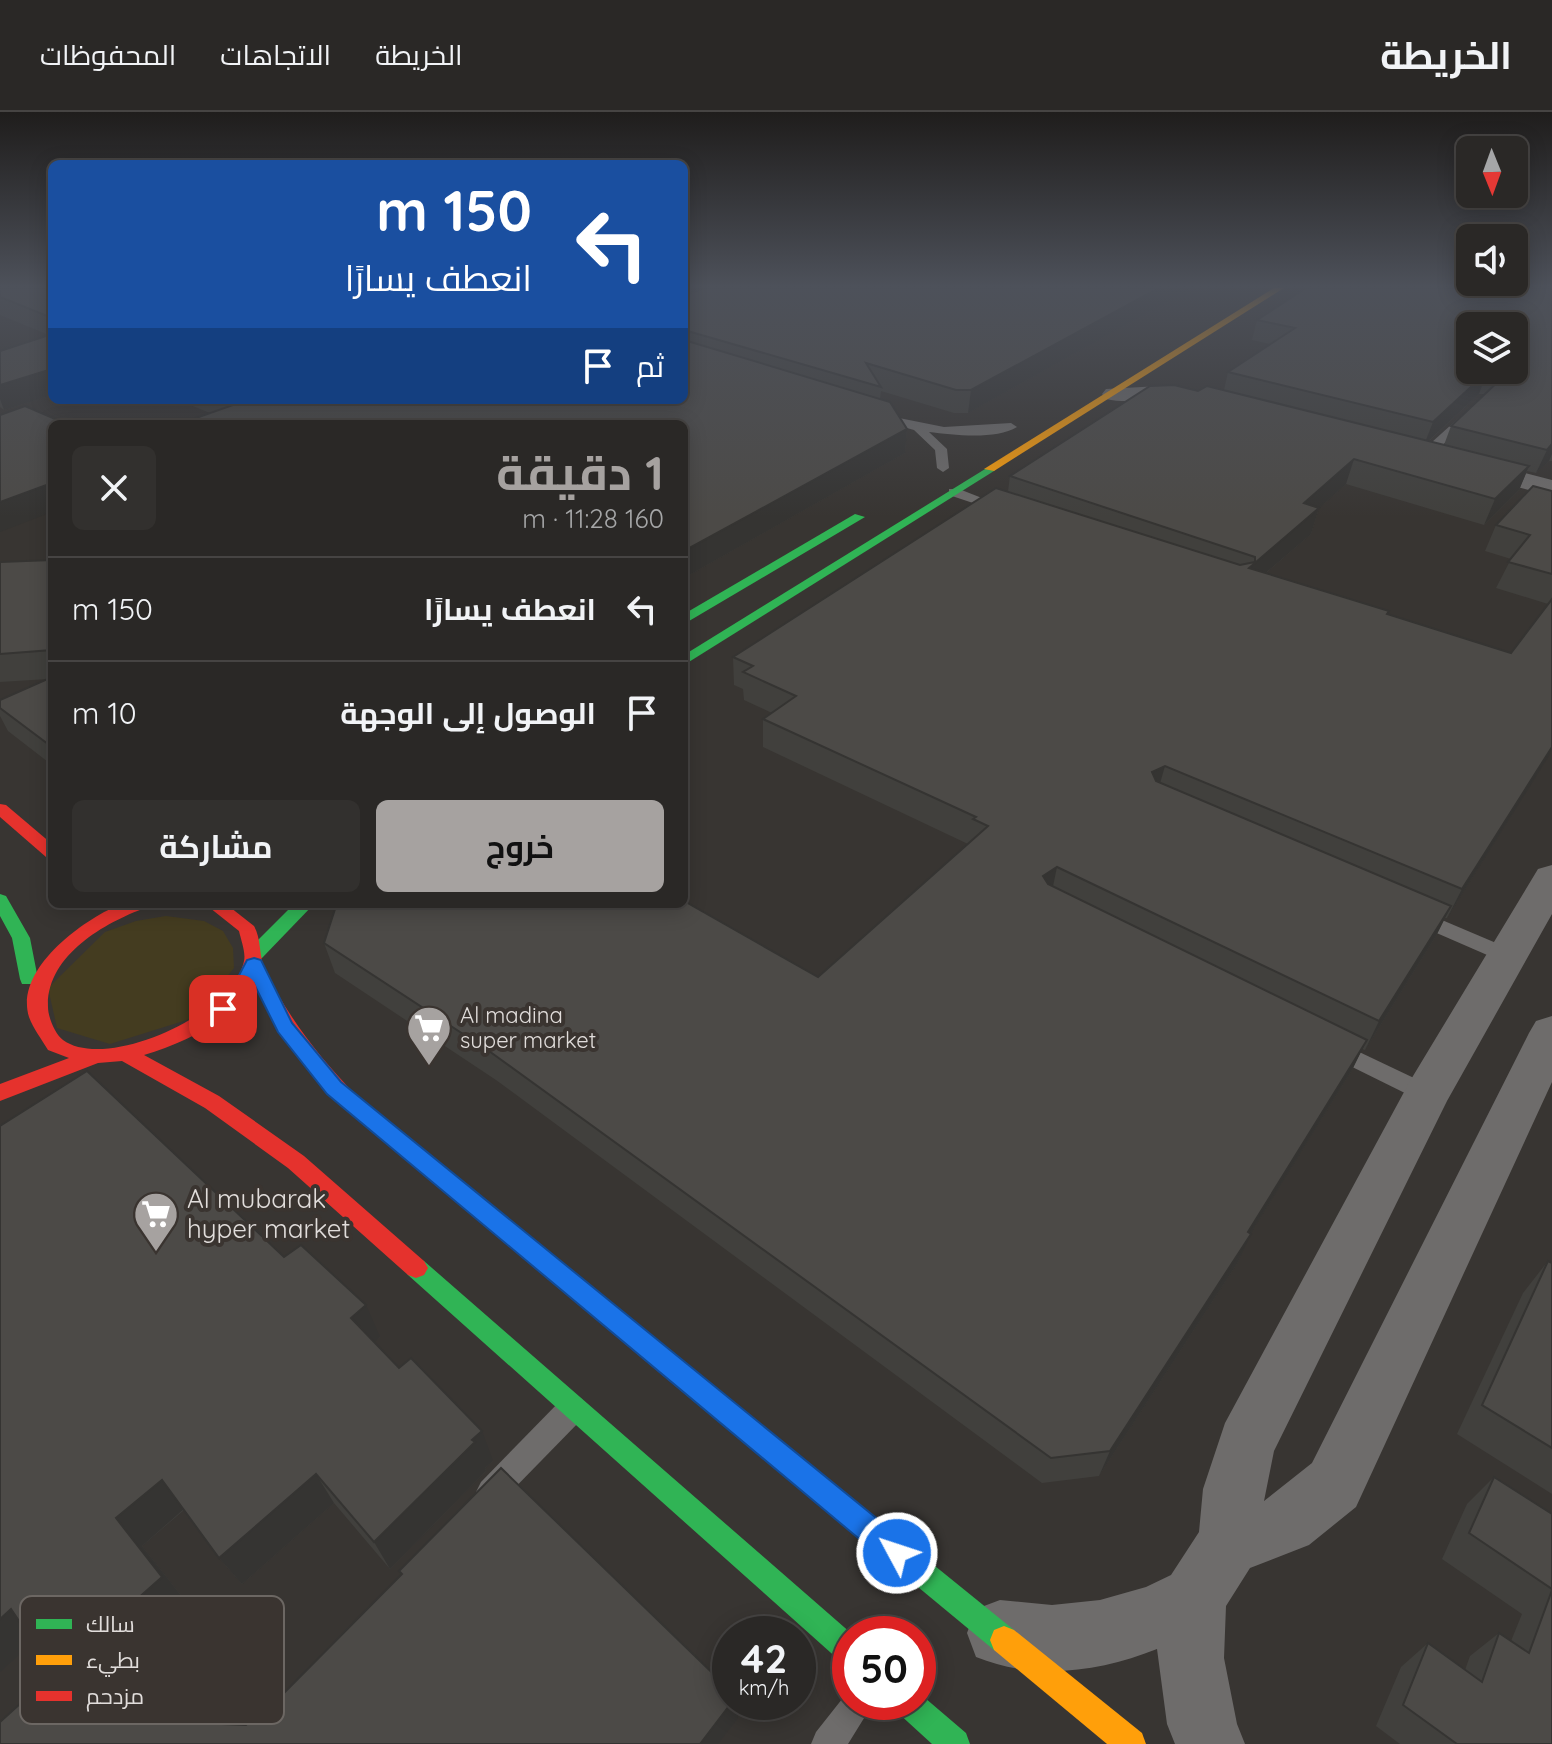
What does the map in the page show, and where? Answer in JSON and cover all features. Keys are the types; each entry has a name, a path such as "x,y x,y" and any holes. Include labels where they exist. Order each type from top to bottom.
{"main road":[{"path":"1126,364 1133,381"},
{"path":"688,658 1160,364"},
{"path":"950,464 1017,423"},
{"path":"688,618 875,508"},
{"path":"0,809 48,850"},
{"path":"0,900 21,938 24,1013 36,1035 60,1049 94,1056 126,1054 161,1045 195,1029 243,988 255,959 301,908"},
{"path":"24,988 45,955 70,934 99,917 127,908"},
{"path":"223,908 235,913 252,931 255,959 273,1006 307,1058 366,1117 1131,1744"},
{"path":"126,1054 212,1102 285,1154 832,1635"},
{"path":"0,1093 94,1056"},
{"path":"928,1720 955,1744"}],"street":[{"path":"1133,381 1221,404"},
{"path":"1133,381 1170,386 1191,396"},
{"path":"1396,448 1552,488"},
{"path":"994,1632 1037,1640 1080,1638 1121,1630 1159,1617 1194,1598 1230,1542 1234,1489 1246,1444 1427,1094 1552,878"},
{"path":"1230,1542 1272,1532 1307,1512 1334,1485 1552,1033"},
{"path":"1194,1598 1190,1658 1202,1724 1210,1744"}],"lane":[{"path":"1425,455 1474,409"},
{"path":"860,411 919,429 974,431 1017,423"},
{"path":"919,429 941,449 950,464"},
{"path":"954,492 1014,512"},
{"path":"1391,905 1508,956"},
{"path":"1315,1038 1427,1094"},
{"path":"476,1507 575,1406"},
{"path":"828,1744 845,1720"}],"sand":[{"path":"166,916 204,921 223,931 233,948 234,968 193,1018 110,1044 57,1028 48,988 105,932 136,921"}],"building":[{"path":"0,364 48,364 48,370 0,385"},
{"path":"688,364 764,364 890,402 907,429 688,549 688,420 190,420 236,404 688,404"},
{"path":"802,364 867,364 881,387"},
{"path":"870,364 1019,364 971,390 956,390"},
{"path":"1240,364 1456,364 1456,384 1474,384 1433,422 1228,372"},
{"path":"1528,364 1552,364 1552,444 1547,450 1451,426 1496,384 1528,384"},
{"path":"1174,385 1198,391 1207,386 1529,466 1495,499 1354,459 1304,503 1319,508 1249,568 1511,653 1552,599 1552,747 1462,889 1165,766 1152,772 1156,781 1451,906 1379,1021 1057,867 1043,876 1048,884 1367,1040 1248,1232 1251,1234 1110,1451 1051,1458 489,1051 324,943 335,908 688,908 688,903 818,977 988,826 973,819 976,817 763,719 796,696 743,672 753,666 733,657 996,488 1240,565 1255,562 1255,557 1010,476 1150,386"},
{"path":"25,406 58,420 48,420 48,484 0,502 0,415"},
{"path":"1533,486 1552,491 1552,574 1508,562 1530,535 1496,525"},
{"path":"48,560 48,650 0,654 0,562"},
{"path":"48,679 48,744 0,708 0,700"},
{"path":"87,1071 284,1257 301,1245 366,1305 351,1318 399,1368 411,1358 482,1431 472,1440 475,1442 374,1542 316,1474 219,1558 162,1480 116,1518 162,1577 141,1596 20,1596 20,1622 11,1609 0,1619 0,1126"},
{"path":"1548,1261 1552,1263 1552,1448 1482,1405"},
{"path":"501,1468 712,1673 712,1720 718,1720 700,1744 0,1744 0,1722 20,1704 20,1724 284,1724 284,1693"},
{"path":"1494,1477 1552,1514 1552,1589 1469,1533"},
{"path":"1552,1590 1552,1744 1457,1744 1403,1705 1428,1643 1482,1682 1499,1633 1529,1653"}],"traffic: fast":[{"path":"688,658 990,469"},
{"path":"688,618 859,517"},
{"path":"0,900 21,938 29,979"},
{"path":"256,953 301,908"},
{"path":"416,1268 832,1635"},
{"path":"694,1386 1004,1640"},
{"path":"928,1720 955,1744"}],"traffic: slow":[{"path":"990,469 1158,364"},
{"path":"1004,1640 1131,1744"}],"traffic: jam":[{"path":"0,809 48,850"},
{"path":"129,908 85,931 63,951 45,976 39,996 39,1017 55,1044 85,1056 125,1053 168,1040 207,1019 238,991 253,961 248,930 220,908"},
{"path":"254,965 295,1037 348,1100 694,1386"},
{"path":"126,1054 212,1102 296,1162 416,1268"},
{"path":"0,1093 94,1056"}],"place":[{"name":"Al madina super market","path":"429,1067"},
{"name":"Al mubarak hyper market","path":"156,1253"}],"route":[{"path":"223,1009 243,988 254,965 285,1027 334,1088 897,1553"}]}
